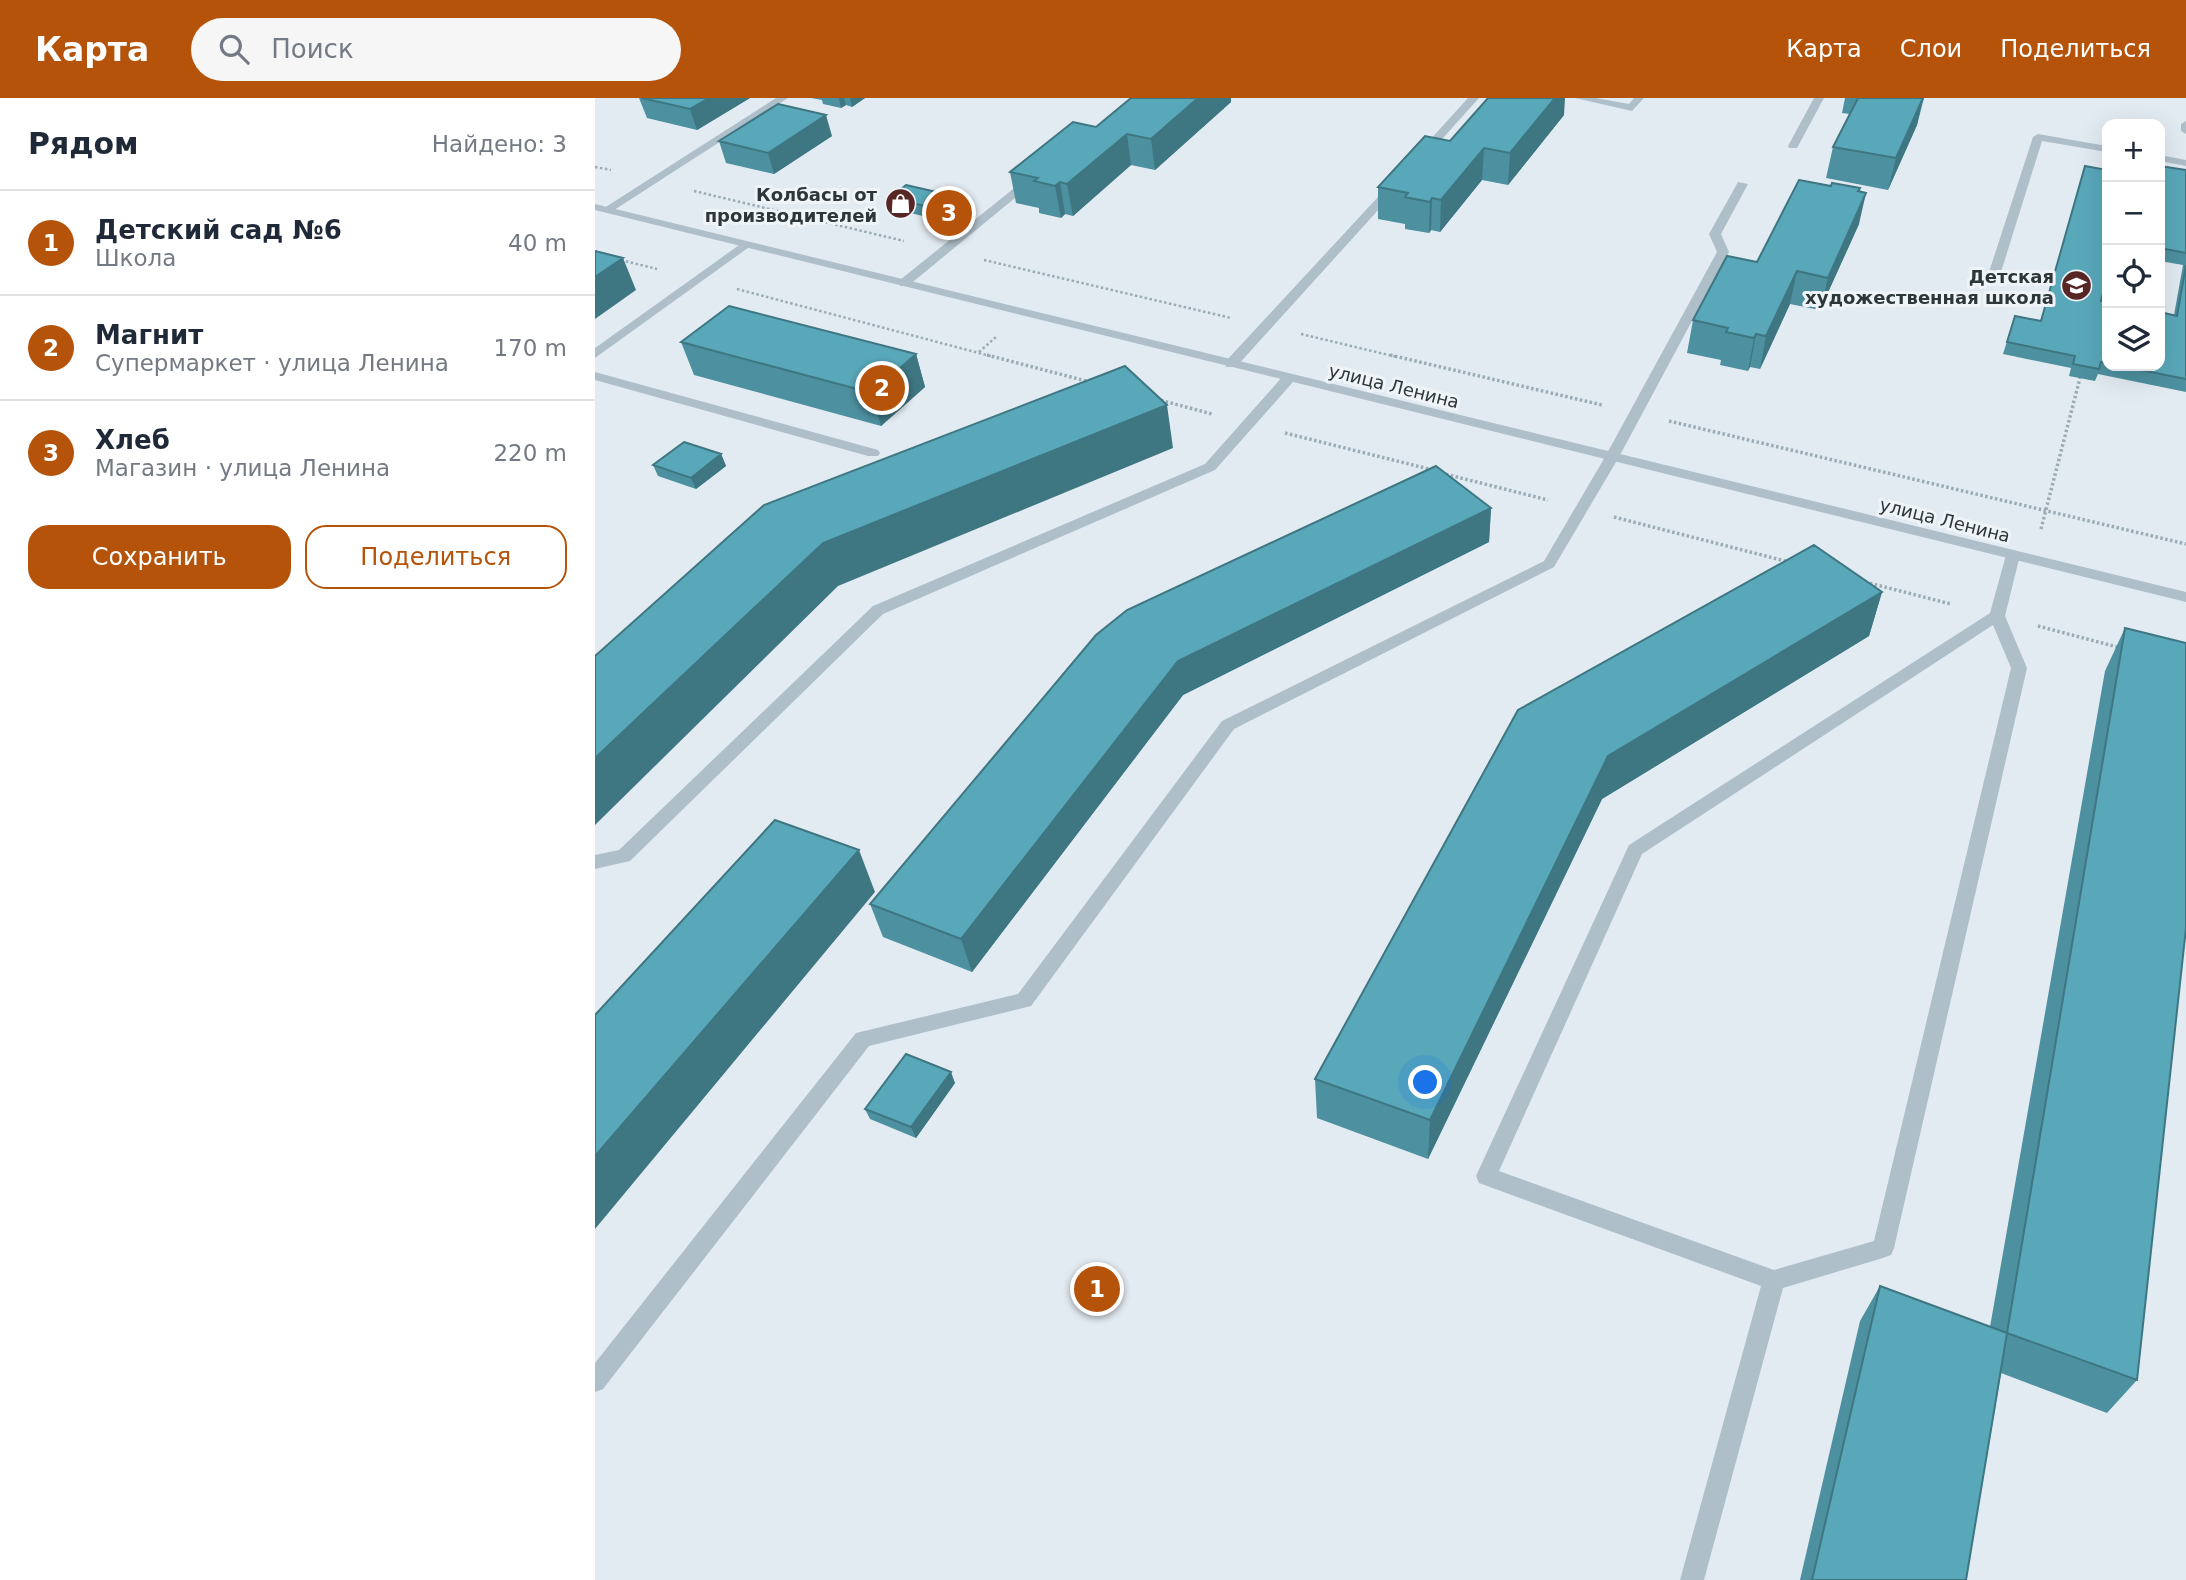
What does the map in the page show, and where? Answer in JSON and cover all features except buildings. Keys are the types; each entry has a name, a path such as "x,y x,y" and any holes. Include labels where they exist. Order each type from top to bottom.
{"street":[{"path":"601,208 652,181 783,98"},
{"path":"1411,167 1474,98"},
{"path":"1580,98 1632,108 1639,98"},
{"path":"1793,146 1819,98"},
{"path":"2186,124 2186,131"},
{"path":"1996,272 2038,137 2102,148"},
{"path":"2165,159 2186,163"},
{"path":"904,283 1038,174"},
{"path":"1231,364 1402,177"},
{"path":"595,1381 863,1039 1024,1000 1228,725 1549,564 1612,457 1723,252 1715,234 1742,184"},
{"name":"улица Ленина","path":"601,208 1288,379 2186,597"},
{"path":"595,354 746,245"},
{"path":"595,376 873,453"},
{"path":"595,862 624,856 878,610 1210,467 1288,379"},
{"path":"1997,616 2019,668 1882,1248 1774,1280 1486,1176 1636,849 1997,616 2023,557"},
{"path":"1692,1580 1774,1280"}],"path":[{"path":"595,167 2186,544"},
{"path":"621,260 1095,383"},
{"path":"978,352 997,336"},
{"path":"2023,557 2046,510 2080,378"},
{"path":"1145,396 1796,564"},
{"path":"1863,582 2121,648"}],"place":[{"name":"Колбасы от производителей","path":"900,204"},
{"name":"Хлеб","path":"949,213"},
{"name":"Детская художественная школа","path":"2077,286"},
{"name":"Магнит","path":"882,388"},
{"name":"Детский сад №6","path":"1097,1289"}]}
